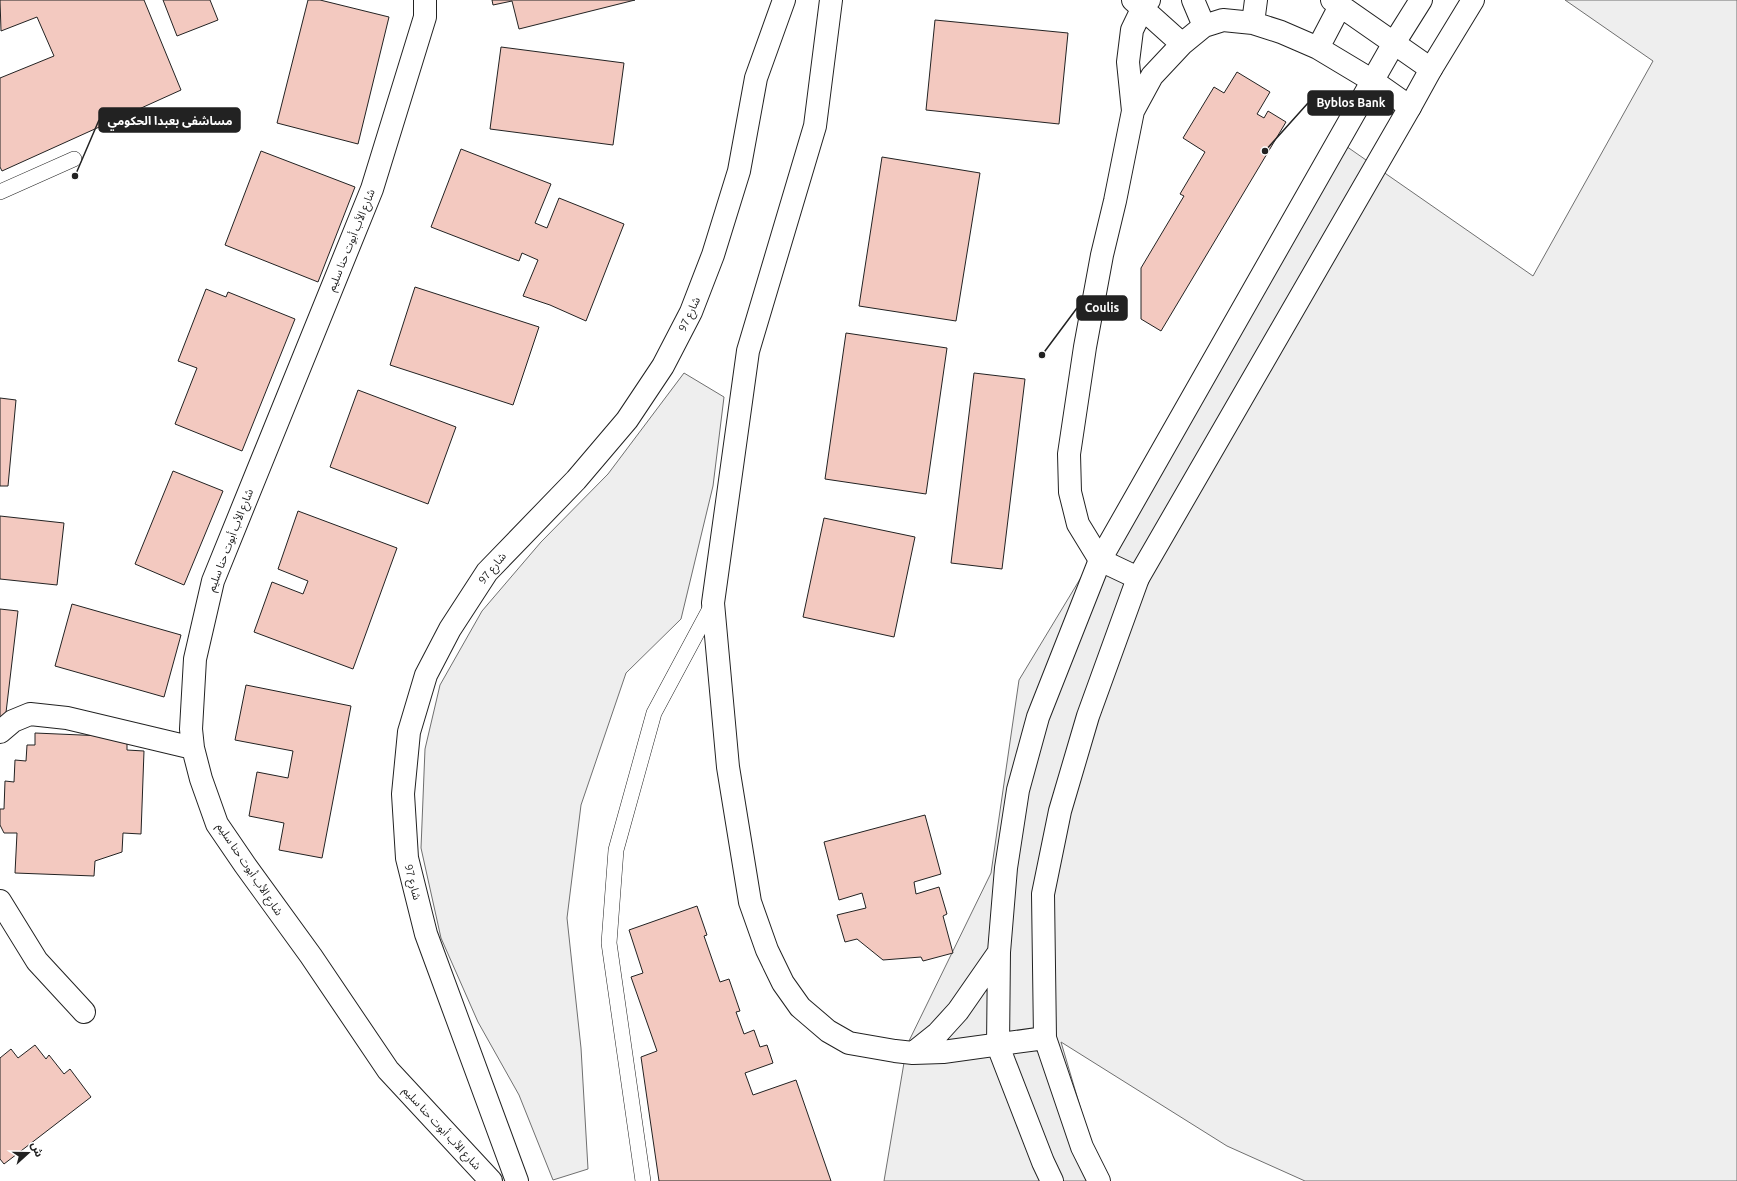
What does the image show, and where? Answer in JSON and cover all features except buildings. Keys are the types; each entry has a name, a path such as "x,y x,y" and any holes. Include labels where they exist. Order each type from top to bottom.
{"street":[{"name":"شارع الأب أبوت حنا سليم","path":"425,0 425,17 372,189 212,581 195,659 192,728 193,748 201,779 217,824 245,865 311,956 388,1070 491,1181"},
{"name":"شارع 97","path":"517,1181 426,934 407,858 403,794 409,732 426,675 450,629 487,572 576,480 627,420 663,366 691,312 713,255 739,171 756,78 784,0"},
{"path":"1193,0 1204,26"},
{"path":"1253,23 1256,0"},
{"path":"1052,1181 1042,1162 998,1046 999,952 1006,868 1018,790 1038,717 1100,560 1394,43 1422,0"},
{"path":"1099,1181 1082,1147 1045,1038 1043,894 1060,811 1075,757 1088,716 1138,578 1431,69 1473,0"},
{"path":"831,1 815,126 748,351 713,603 728,767 750,902 767,950 783,983 800,1008 828,1031 849,1043 875,1049 913,1053 943,1052 998,1046 1045,1038"},
{"path":"1138,578 1100,560 1078,524 1070,492 1070,454 1086,339 1102,255 1115,201 1133,111 1128,62 1132,30 1142,3 1182,44"},
{"path":"1318,48 1336,3 1431,69"},
{"path":"1133,111 1152,76 1182,44 1204,26 1223,20 1253,23 1281,32 1318,48 1373,81 1410,107"},
{"path":"0,732 13,721 30,714 67,718 193,748"},
{"path":"0,900 37,961 84,1012"},
{"path":"913,1053 938,1033 958,1011 999,952"}],"lane":[{"path":"0,192 74,159"},
{"path":"643,1181 610,943 616,850 654,713 713,603"}],"shaded area":[{"path":"1565,0 1737,0 1737,1181 1305,1181 1227,1146 1061,1042 1102,1181 884,1181 907,1045 991,873 1019,680 1343,144 1533,276 1653,61"},
{"path":"684,373 724,397 713,486 681,619 626,673 581,805 567,918 581,1048 588,1169 553,1180 519,1095 478,1022 441,938 421,848 425,749 440,685 482,611 541,542 608,474"}],"place":[{"name":"Byblos Bank","path":"1265,151"},
{"name":"مساشفى بعبدا الحكومي","path":"75,176"},
{"name":"Coulis","path":"1042,355"}]}
